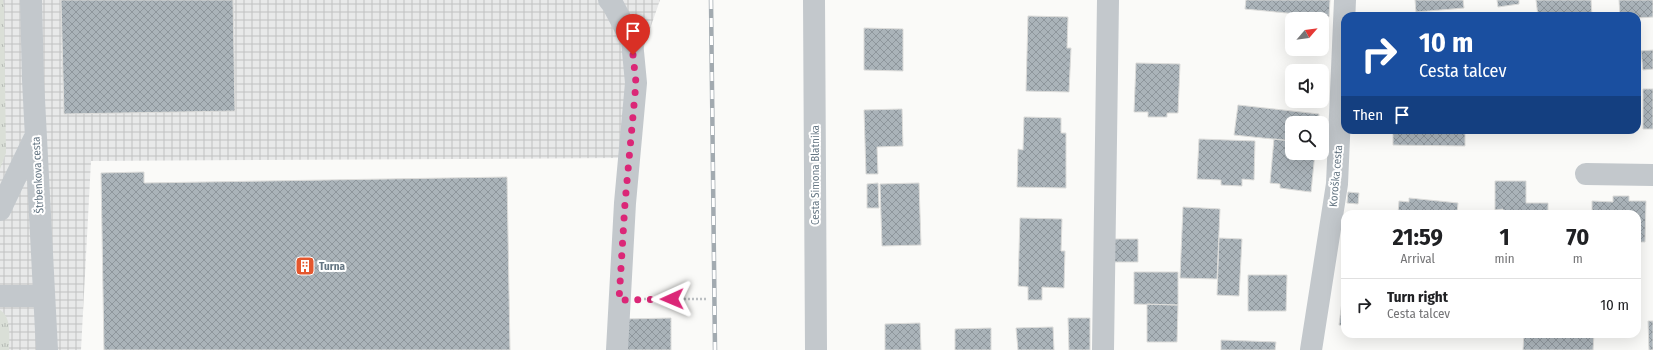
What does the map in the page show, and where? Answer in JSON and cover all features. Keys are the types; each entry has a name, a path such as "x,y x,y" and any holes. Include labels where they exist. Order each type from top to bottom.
{"street":[{"name":"Štrbenkova cesta","path":"31,0 36,136 47,350"},
{"path":"609,0 632,41 636,83 625,203 616,350"},
{"name":"Cesta Simona Blatnika","path":"814,0 816,350"},
{"path":"1103,350 1108,0"},
{"name":"Koroška cesta","path":"1344,12 1345,0"},
{"name":"Koroška cesta","path":"1311,350 1337,184 1341,92"},
{"path":"0,210 36,136"},
{"path":"1586,174 1653,175"},
{"path":"0,296 44,296"}],"path":[{"path":"619,300 708,299"}],"shaded area":[{"path":"0,0 660,0 626,98 621,158 91,161 81,350 0,350"}],"green space":[{"path":"0,0 3,0 4,6 6,153 0,169"},
{"path":"0,310 4,313 8,322 9,350 0,350"}],"building":[{"path":"61,0 233,0 235,111 64,114"},
{"path":"1246,0 1330,0 1329,17 1329,12 1285,13 1245,9"},
{"path":"1415,0 1463,0 1464,8 1416,12"},
{"path":"1497,0 1519,0 1519,4 1498,7"},
{"path":"1536,0 1591,0 1592,12 1538,12"},
{"path":"1619,0 1653,0 1653,17 1641,18 1641,12 1620,12"},
{"path":"1028,16 1068,17 1067,48 1071,48 1069,92 1026,91"},
{"path":"864,28 903,29 903,71 864,70"},
{"path":"1653,50 1653,69 1643,70 1641,51"},
{"path":"1136,63 1180,64 1178,113 1167,113 1167,117 1148,117 1148,112 1134,112"},
{"path":"1643,89 1653,89 1653,129 1643,129"},
{"path":"1238,105 1319,114 1319,116 1285,116 1285,140 1234,135"},
{"path":"902,109 903,146 877,147 878,174 866,174 864,110"},
{"path":"1024,117 1061,118 1061,133 1066,133 1066,188 1017,187 1018,149 1023,150"},
{"path":"1393,134 1465,134 1465,146 1393,145"},
{"path":"1199,139 1255,141 1254,180 1242,179 1242,186 1221,185 1221,180 1197,179"},
{"path":"1274,139 1285,140 1285,160 1314,160 1311,192 1280,188 1280,184 1270,183"},
{"name":"Turna","path":"144,172 144,183 507,177 510,350 104,350 101,173"},
{"path":"1495,181 1526,181 1526,203 1548,203 1548,210 1495,210"},
{"path":"878,183 879,208 867,208 867,184"},
{"path":"919,183 921,245 882,246 880,184"},
{"path":"1348,192 1359,193 1358,204 1347,203"},
{"path":"1613,196 1629,196 1629,201 1646,201 1645,242 1641,242 1641,210 1592,210 1592,201 1613,202"},
{"path":"1409,198 1458,203 1457,210 1398,210 1399,201 1409,202"},
{"path":"1183,207 1220,209 1217,279 1180,278"},
{"path":"1020,218 1062,219 1061,251 1065,251 1064,288 1042,287 1042,300 1028,300 1028,287 1018,286"},
{"path":"1219,238 1242,239 1239,296 1217,295"},
{"path":"1114,239 1138,239 1138,262 1114,262"},
{"path":"1134,272 1178,272 1178,305 1134,304"},
{"path":"1248,275 1287,275 1286,311 1248,311"},
{"path":"1147,304 1178,305 1177,342 1147,342"},
{"path":"1341,309 1341,325 1339,325"},
{"path":"671,318 671,350 627,350 626,319"},
{"path":"1068,318 1090,318 1090,350 1069,350"},
{"path":"1648,321 1653,321 1653,350 1649,350"},
{"path":"920,323 921,350 885,350 885,324"},
{"path":"1053,327 1054,350 1018,350 1016,328"},
{"path":"991,328 991,350 955,350 955,329"},
{"path":"1524,338 1594,338 1593,350 1523,350"},
{"path":"1221,340 1276,342 1275,350 1221,350"}],"railway":[{"path":"711,0 715,350"}],"place":[{"name":"Turna","path":"305,266"}],"route":[{"path":"633,55 636,83 625,203 619,300 672,299"}]}
